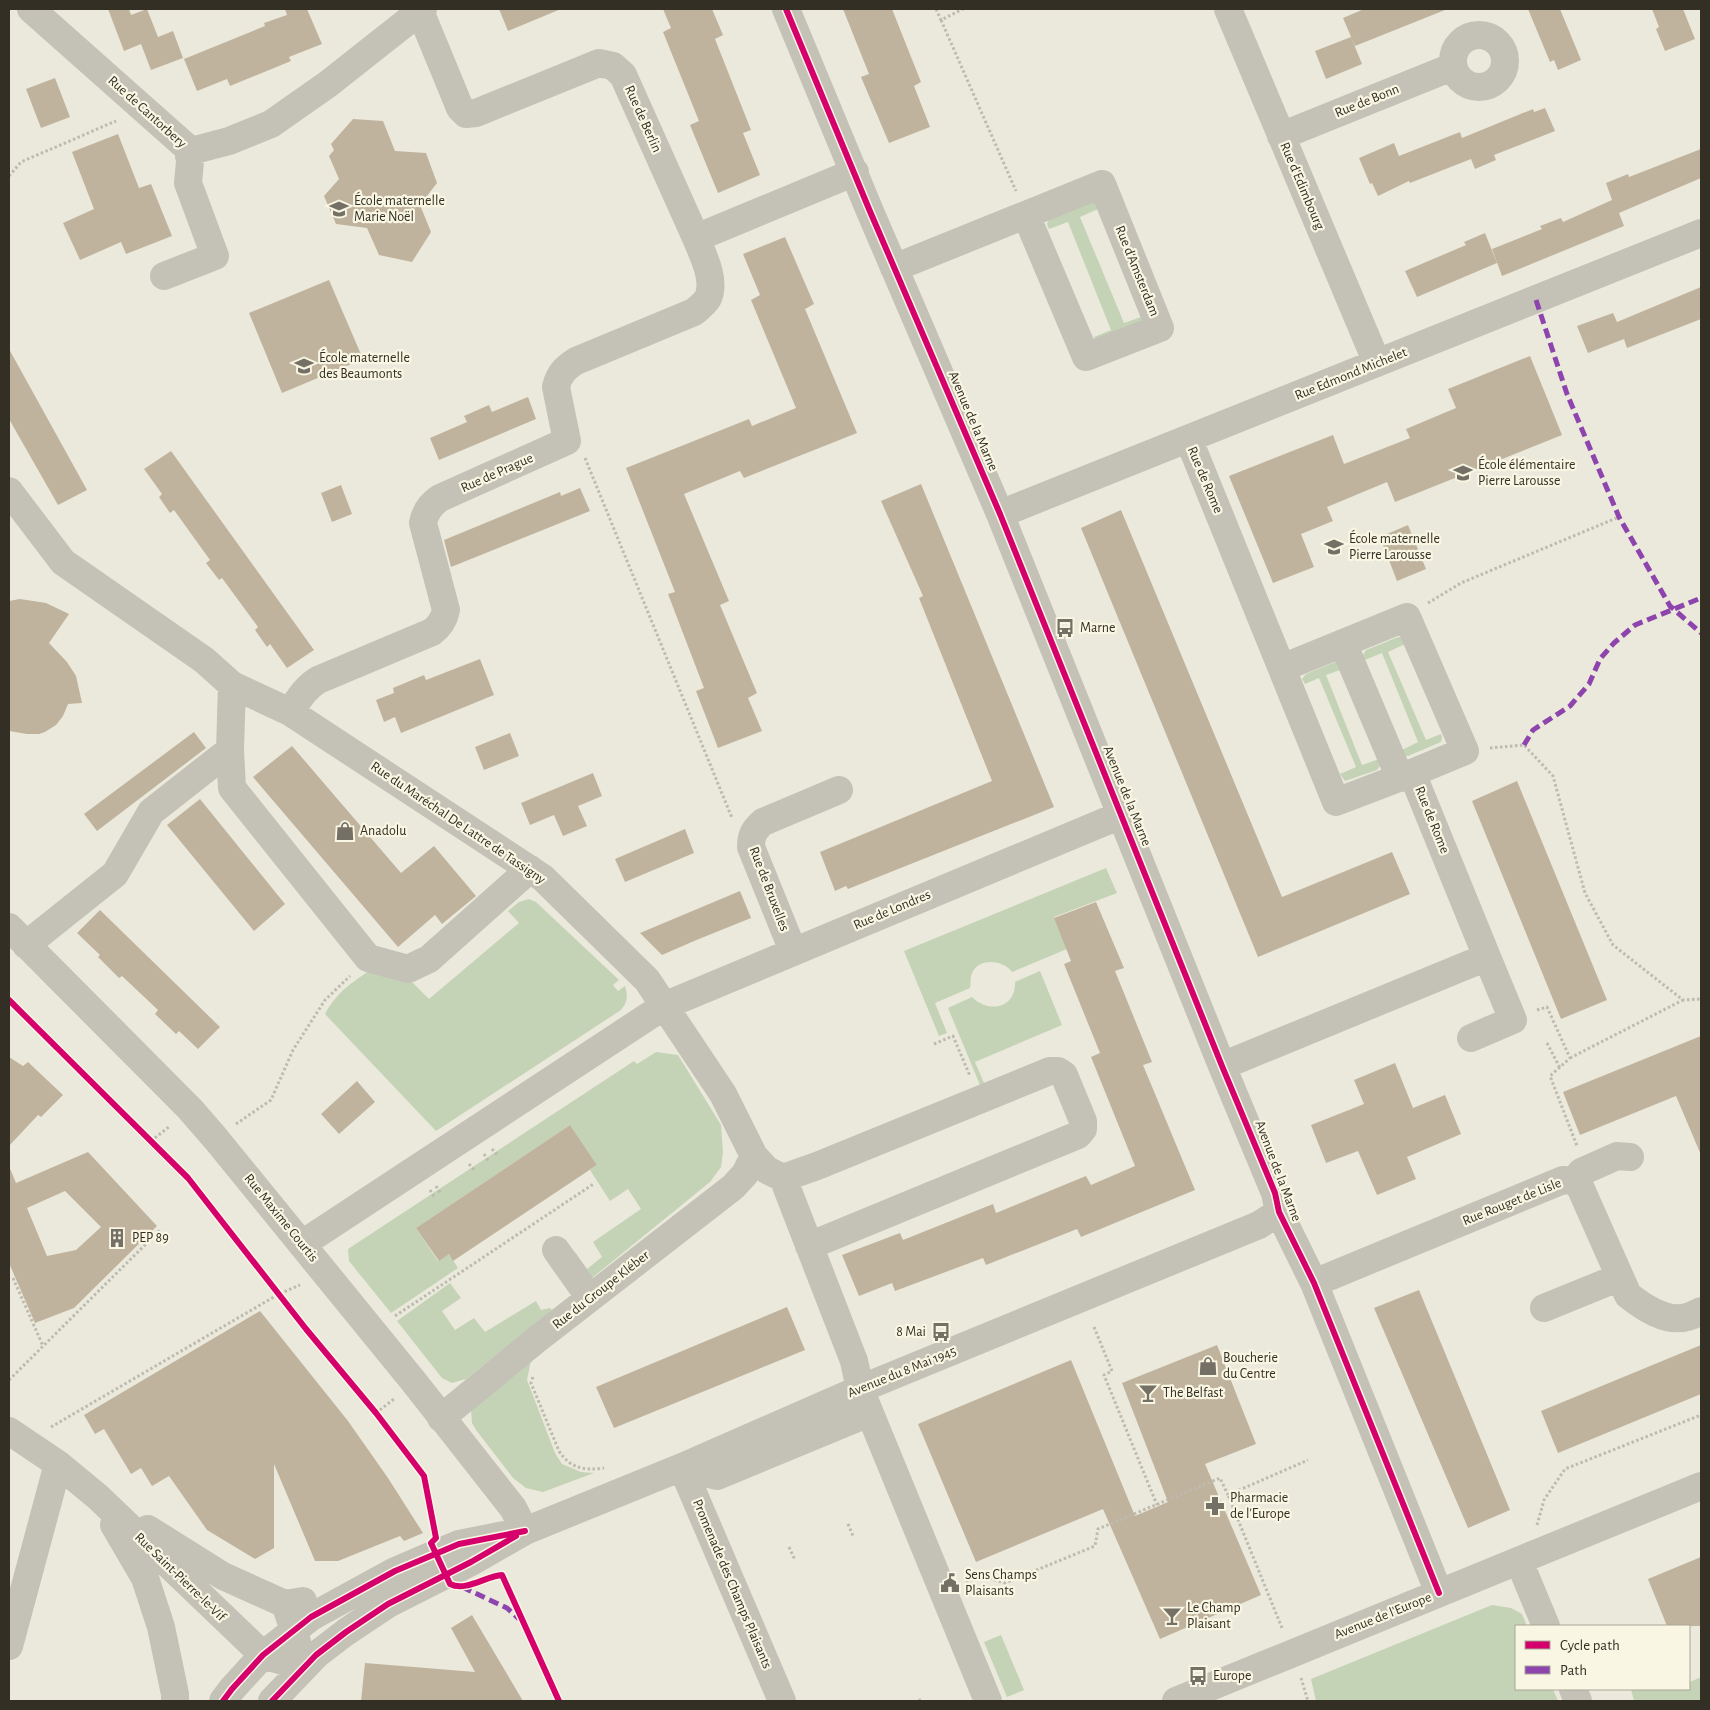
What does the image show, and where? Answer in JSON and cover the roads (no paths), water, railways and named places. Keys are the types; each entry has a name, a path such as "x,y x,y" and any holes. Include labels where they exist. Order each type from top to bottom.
{"street":[{"name":"Rue de Cantorbery","path":"31,9 144,109 190,154 271,124 328,84 421,10"},
{"name":"Avenue de la Marne","path":"786,9 894,268 1000,514 1275,1193 1279,1212 1314,1283 1439,1593"},
{"name":"Rue d'Edimbourg","path":"1228,9 1377,363"},
{"name":"Rue de Berlin","path":"421,10 460,108 466,114 476,113 598,64 613,66 623,75 696,238"},
{"name":"Rue de Bonn","path":"1281,136 1452,67"},
{"path":"164,276 215,256 188,183 190,154"},
{"path":"696,238 854,172"},
{"name":"Rue d'Amsterdam","path":"894,268 1102,184 1160,328 1086,357 1026,215"},
{"name":"Rue Edmond Michelet","path":"1000,514 1701,233"},
{"name":"Rue de Prague","path":"290,712 309,685 432,632 439,627 444,619 446,610 423,523 424,516 429,508 440,498 567,441 556,387 558,378 563,370 576,361 694,312 707,300 712,285 696,238"},
{"name":"Rue de Rome","path":"1188,440 1336,802 1406,775 1513,1020 1471,1038"},
{"name":"Rue du Maréchal De Lattre de Tassigny","path":"9,491 63,562 204,660 232,685 290,712 543,878 647,980 723,1094 754,1156 767,1170 783,1178"},
{"path":"1282,668 1343,643 1407,617 1465,751 1406,775 1343,643"},
{"path":"232,685 230,750 232,788 368,958 408,969 429,959 530,869"},
{"path":"17,936 116,874 151,812 230,750"},
{"name":"Rue de Bruxelles","path":"793,951 751,847 751,837 763,822 839,790"},
{"name":"Rue de Londres","path":"302,1244 664,1006 1121,815"},
{"name":"Rue Maxime Courtis","path":"17,936 190,1109 414,1382 513,1508 525,1531"},
{"path":"1222,1066 1487,957"},
{"path":"809,1246 1078,1135 1083,1130 1082,1121 1064,1075 1058,1071 1050,1070 980,1099 881,1132 817,1166 783,1178 809,1246 854,1361 863,1396 988,1701"},
{"name":"Rue du Groupe Kléber","path":"441,1418 590,1298 733,1187 745,1174 754,1156"},
{"path":"1578,1176 1617,1156 1630,1156"},
{"name":"Rue Rouget de Lisle","path":"1314,1283 1563,1180 1578,1176 1581,1189 1628,1296 1658,1314 1670,1318 1685,1318 1701,1311"},
{"name":"Avenue du 8 Mai 1945","path":"525,1531 782,1424 863,1396 1259,1225 1279,1212"},
{"path":"556,1250 590,1298"},
{"path":"1544,1308 1620,1277"},
{"path":"682,1467 717,1476 755,1465 814,1441 856,1418 863,1396"},
{"name":"Rue Saint-Pierre-le-Vif","path":"9,1431 58,1464 98,1497 263,1655"},
{"path":"9,1646 58,1464"},
{"name":"Promenade des Champs Plaisants","path":"682,1467 782,1701"},
{"name":"Avenue de l'Europe","path":"1176,1701 1701,1486"},
{"name":"Rue Saint-Pierre-le-Vif","path":"98,1497 222,1576 285,1604"},
{"name":"Rue Saint-Pierre-le-Vif","path":"98,1497 145,1578 161,1627 175,1701"},
{"path":"303,1667 294,1630 285,1604 328,1597 459,1544 525,1531"},
{"path":"272,1701 303,1667 346,1632 388,1604 471,1562 525,1531"},
{"path":"1519,1561 1546,1625"},
{"path":"223,1701 263,1655 311,1617 395,1571"},
{"path":"263,1655 303,1667"}],"place":[{"name":"École maternelle Marie Noël","path":"339,209"},
{"name":"École maternelle des Beaumonts","path":"304,366"},
{"name":"École élémentaire Pierre Larousse","path":"1463,473"},
{"name":"École maternelle Pierre Larousse","path":"1334,547"},
{"name":"Marne","path":"1065,628"},
{"name":"Anadolu","path":"345,831"},
{"name":"PEP 89","path":"117,1238"},
{"name":"8 Mai","path":"941,1332"},
{"name":"Boucherie du Centre","path":"1208,1366"},
{"name":"The Belfast","path":"1148,1393"},
{"name":"Pharmacie de l'Europe","path":"1215,1506"},
{"name":"Sens Champs Plaisants","path":"950,1583"},
{"name":"Le Champ Plaisant","path":"1172,1616"},
{"name":"Europe","path":"1198,1676"}]}
